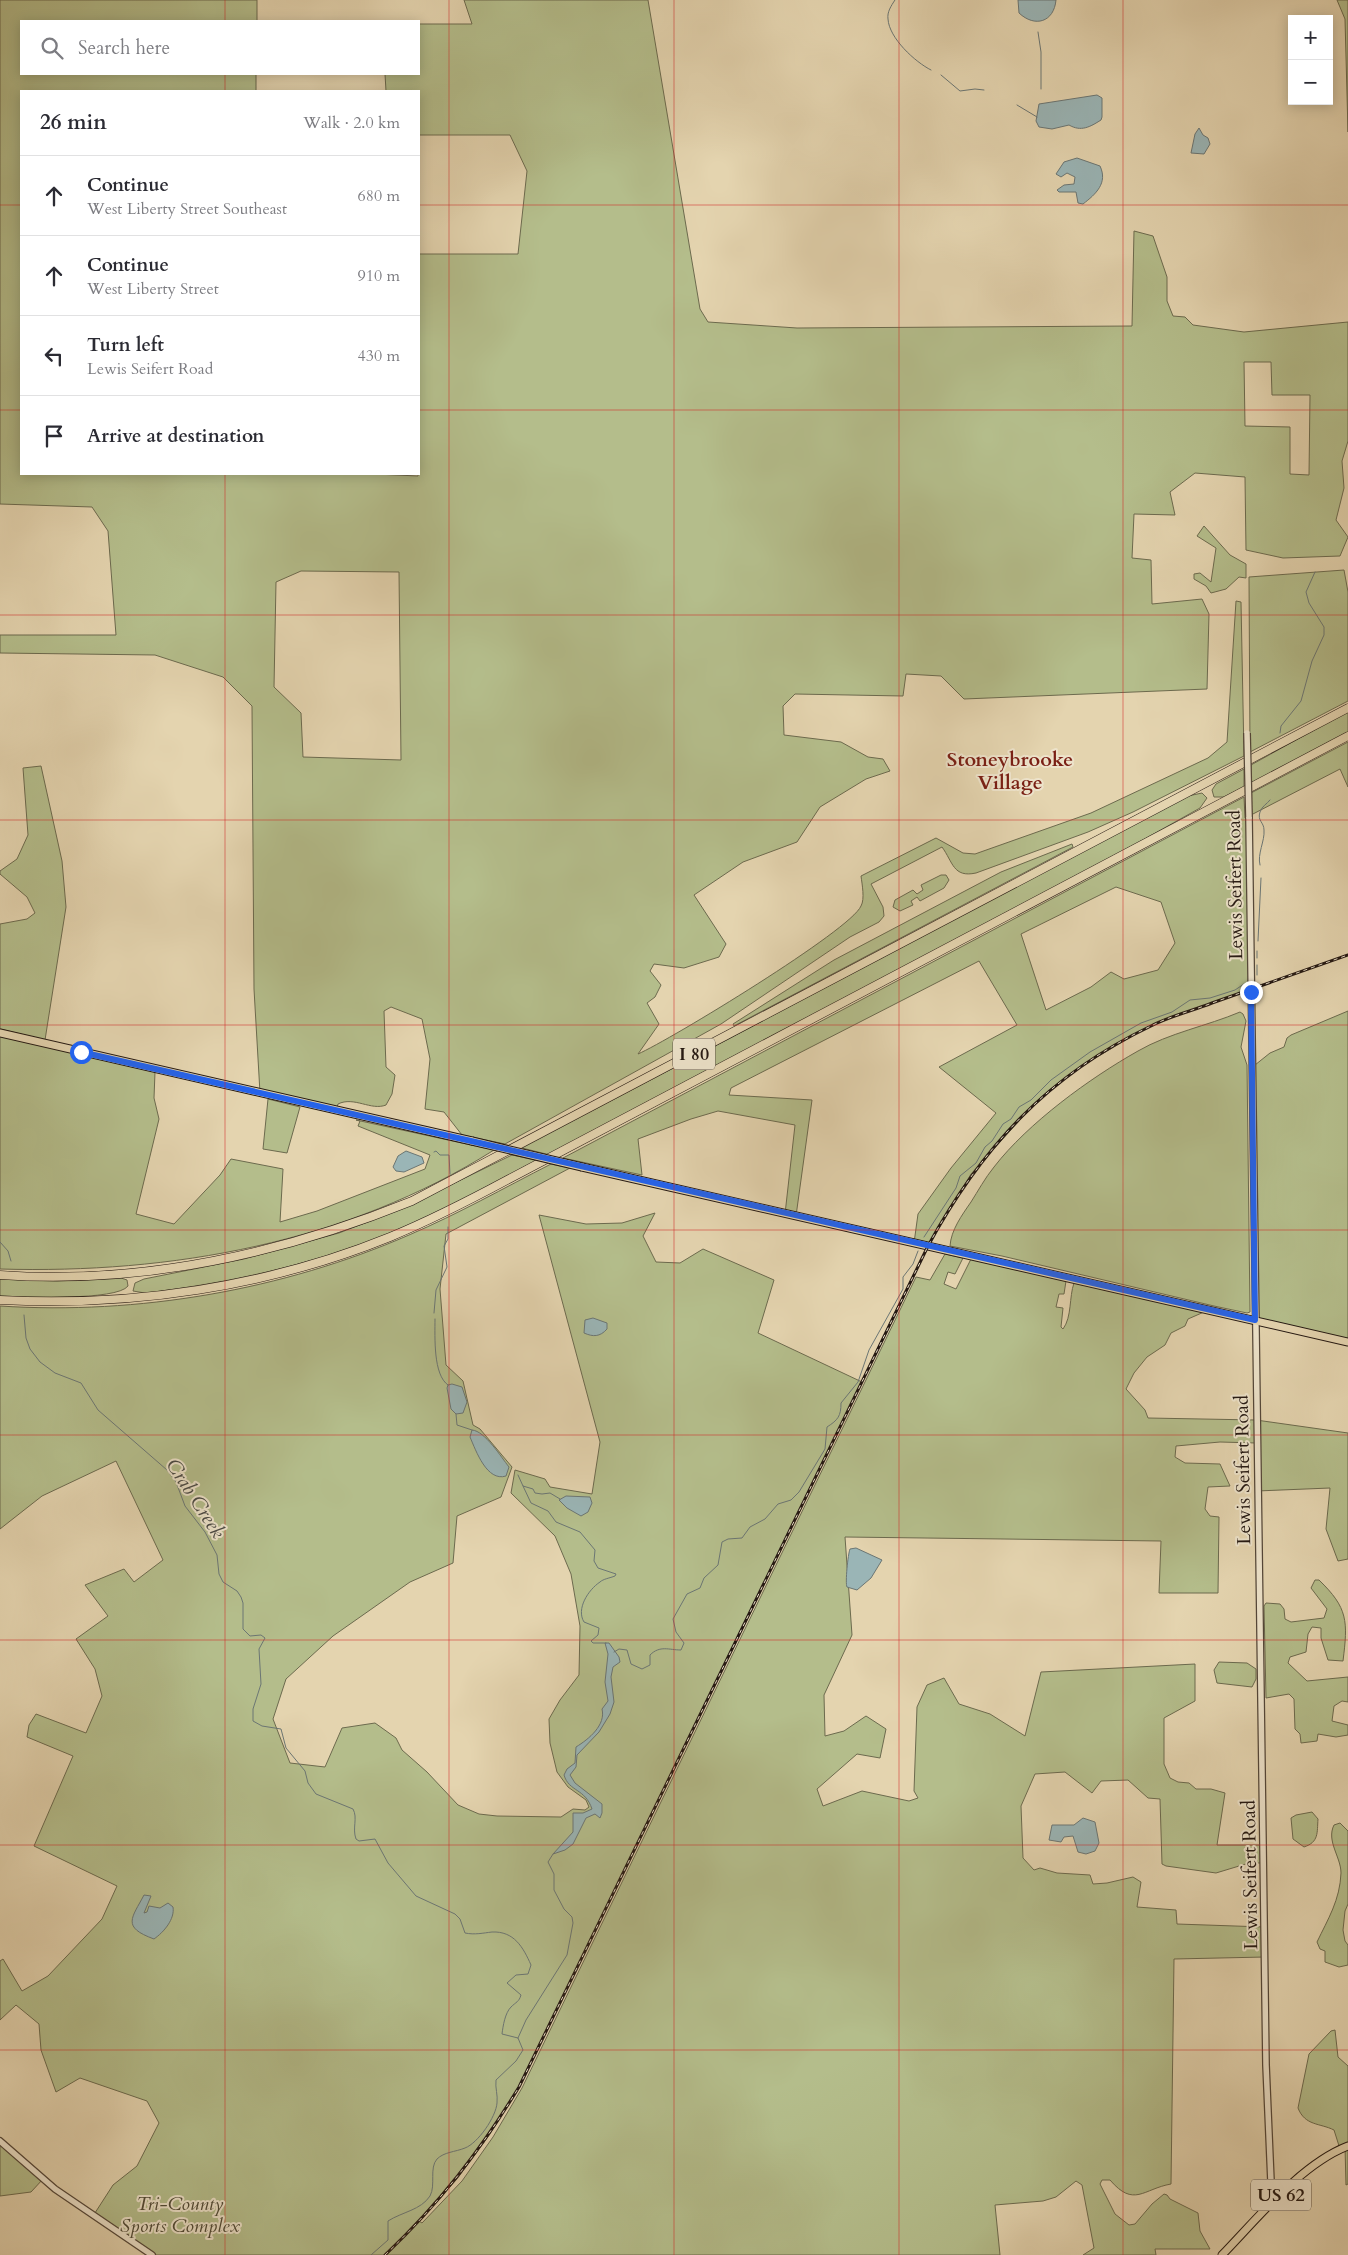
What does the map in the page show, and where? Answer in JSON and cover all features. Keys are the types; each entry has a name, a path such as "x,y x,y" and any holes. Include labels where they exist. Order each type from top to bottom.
{"highway":[{"name":"I 80","path":"0,1275 51,1276 134,1273 214,1262 300,1241 353,1224 412,1200 1348,708"},
{"name":"I 80","path":"0,1300 53,1302 103,1300 187,1291 288,1270 389,1237 436,1217 518,1175 1348,736"}],"main road":[{"path":"0,1033 1348,1342"},
{"name":"US 62","path":"1222,2255 1317,2162 1348,2146"}],"street":[{"name":"Lewis Seifert Road","path":"1248,734 1266,2074 1272,2205"},
{"path":"0,2141 55,2190 152,2255"}],"green space":[{"path":"0,0 257,0 257,20 20,20 20,75 256,75 256,90 20,90 20,475 420,475 420,254 518,254 527,171 510,135 420,135 420,90 386,90 385,75 420,75 420,24 472,24 464,0 648,0 700,309 708,322 797,328 1132,326 1134,231 1153,236 1167,277 1167,301 1173,316 1185,317 1193,325 1244,332 1348,322 1348,441 1342,461 1344,488 1336,520 1348,537 1340,556 1283,558 1246,550 1245,477 1195,473 1170,492 1175,515 1134,514 1132,558 1151,560 1152,604 1202,599 1209,614 1207,689 964,699 941,676 906,674 903,696 795,694 783,706 784,735 841,742 868,757 883,759 890,771 866,779 820,807 797,842 743,862 694,895 726,944 719,957 684,968 654,964 650,971 661,985 655,997 647,1003 659,1024 638,1054 758,984 850,919 862,903 861,876 936,838 963,853 975,854 1091,813 1208,758 1227,742 1236,601 1241,602 1244,756 1133,812 1088,832 976,873 963,873 954,868 942,847 871,884 883,907 884,916 879,922 850,937 721,1024 505,1144 462,1135 444,1112 425,1109 430,1059 422,1019 391,1007 384,1011 386,1067 395,1075 392,1094 386,1105 374,1106 356,1102 344,1102 338,1104 336,1110 260,1093 254,989 252,706 223,677 155,655 0,653 0,635 116,635 108,531 92,507 0,504","holes":["1244,362 1271,362 1272,395 1310,395 1309,475 1290,474 1290,427 1245,426","301,571 399,572 401,760 303,757 301,713 274,687 276,582"]},
{"path":"1337,0 1348,0 1348,132 1345,19"},
{"path":"1204,526 1230,555 1246,564 1246,578 1239,577 1226,589 1211,593 1206,586 1194,579 1194,574 1200,573 1211,582 1216,548 1197,536"},
{"path":"1344,570 1348,592 1348,701 1250,752 1249,577"},
{"path":"1348,711 1348,732 1251,784 1251,765"},
{"path":"1348,742 1348,787 1340,769 1251,815 1251,793"},
{"path":"41,766 62,861 66,907 45,1040 0,1029 0,924 27,919 35,913 27,897 0,874 0,871 17,859 28,835 23,768"},
{"path":"1244,769 1244,787 1224,797 1214,797 1212,790 1216,784"},
{"path":"1202,793 1207,798 1200,808 1116,855 550,1155 522,1148 1188,796"},
{"path":"1244,797 1245,818 1249,817 1251,989 1151,1025 1075,1070 1039,1099 971,1174 928,1246 914,1243 918,1214 951,1168 996,1113 939,1067 1017,1025 979,961 731,1088 729,1095 812,1100 796,1216 785,1214 795,1125 718,1111 691,1119 638,1139 642,1175 563,1158","holes":["1116,887 1161,902 1175,943 1158,970 1124,979 1111,972 1091,987 1046,1010 1021,934"]},
{"path":"1072,844 1073,847 734,1026 733,1024 834,960 1001,872"},
{"path":"941,875 946,875 949,880 944,888 920,901 917,897 911,901 913,905 900,911 893,907 895,900 913,890 917,894 923,890 921,885"},
{"path":"1348,1011 1348,1342 1255,1320 1255,1065 1270,1053 1284,1047 1287,1038 1291,1035"},
{"path":"1240,1012 1246,1021 1241,1047 1247,1065 1250,1312 1214,1306 1002,1256 950,1246 952,1234 958,1223 991,1171 1008,1150 1042,1118 1100,1074 1138,1051 1175,1034"},
{"path":"0,1036 155,1072 154,1098 159,1119 136,1214 174,1224 220,1175 231,1159 283,1169 280,1222 317,1211 425,1169 430,1155 358,1126 360,1121 356,1120 494,1150 438,1182 379,1209 318,1230 256,1246 193,1258 129,1266 0,1269"},
{"path":"268,1099 300,1107 287,1153 263,1149"},
{"path":"512,1155 537,1160 428,1216 361,1244 301,1263 239,1278 145,1293 133,1291 135,1283 144,1279 244,1259 339,1233 401,1209"},
{"name":"Tri-County Sports Complex","path":"551,1164 570,1168 446,1234 440,1289 446,1365 463,1381 473,1425 480,1429 512,1467 501,1497 457,1516 453,1563 410,1582 333,1636 286,1679 273,1719 290,1763 325,1767 342,1728 375,1723 396,1738 402,1750 427,1772 458,1805 479,1814 561,1817 573,1809 585,1810 589,1807 586,1800 568,1787 557,1772 550,1743 549,1719 560,1700 579,1675 580,1626 571,1574 555,1536 511,1493 515,1470 545,1479 550,1487 592,1494 600,1442 539,1215 586,1224 622,1223 655,1213 643,1236 656,1262 680,1263 703,1249 774,1280 758,1333 862,1382 519,2087 490,2134 457,2179 419,2221 422,2223 462,2181 493,2137 522,2088 916,1277 930,1280 945,1254 963,1258 955,1274 948,1272 944,1284 956,1289 971,1259 1066,1281 1064,1294 1059,1294 1056,1307 1063,1308 1061,1327 1063,1329 1068,1319 1074,1283 1204,1312 1188,1319 1185,1326 1171,1333 1165,1345 1147,1357 1134,1373 1126,1389 1145,1410 1148,1418 1256,1420 1348,1433 1348,1559 1338,1561 1326,1529 1330,1488 1257,1491 1256,1443 1220,1442 1176,1446 1175,1457 1185,1463 1220,1464 1230,1486 1208,1487 1205,1509 1210,1516 1219,1517 1218,1593 1159,1593 1161,1541 845,1537 852,1635 824,1695 825,1736 844,1731 866,1716 886,1729 880,1758 857,1754 817,1789 823,1806 862,1791 909,1801 918,1798 914,1791 917,1707 927,1685 944,1678 959,1704 990,1714 1025,1736 1041,1672 1195,1664 1195,1701 1164,1718 1164,1764 1170,1778 1178,1782 1189,1783 1196,1789 1211,1789 1225,1793 1217,1845 1263,1845 1263,1863 1249,1863 1216,1873 1162,1864 1160,1799 1148,1798 1128,1780 1101,1781 1092,1793 1065,1772 1035,1774 1021,1806 1023,1858 1034,1870 1040,1868 1057,1873 1090,1875 1093,1884 1133,1877 1141,1882 1137,1907 1176,1910 1177,1924 1264,1927 1265,1957 1174,1959 1171,2184 1132,2195 1118,2188 1110,2180 1102,2180 1100,2184 1115,2214 1129,2225 1135,2224 1152,2204 1164,2194 1198,2213 1200,2231 1210,2249 1155,2249 1156,2255 1083,2255 1094,2248 1082,2185 1076,2181 1056,2197 1043,2201 995,2205 1000,2255 152,2255 93,2216 113,2185 137,2166 159,2123 147,2101 80,2078 56,2092 41,2050 39,2024 16,2005 0,2020 0,1961 3,1959 22,1991 48,1976 102,1919 117,1886 34,1846 73,1756 27,1737 29,1725 36,1714 86,1733 102,1696 95,1669 76,1639 108,1616 85,1585 124,1569 134,1582 163,1560 116,1461 42,1496 0,1529 0,1306 52,1308 157,1302 261,1284 311,1271 409,1235 463,1210"},
{"path":"121,1278 127,1280 128,1286 120,1291 106,1294 68,1297 0,1296 0,1279 57,1281"},
{"path":"1315,1580 1319,1580 1329,1590 1341,1607 1345,1625 1343,1661 1328,1660 1321,1638 1321,1628 1312,1627 1308,1634 1306,1652 1290,1657 1288,1663 1307,1681 1348,1677 1348,1702 1342,1701 1334,1706 1332,1721 1348,1725 1348,1735 1336,1737 1318,1734 1317,1741 1301,1743 1300,1734 1295,1729 1294,1699 1289,1694 1266,1698 1264,1606 1266,1603 1280,1604 1284,1609 1285,1619 1291,1622 1324,1618 1327,1609 1311,1588"},
{"path":"1219,1662 1247,1663 1256,1669 1256,1679 1252,1687 1217,1683 1214,1670"},
{"path":"1312,1812 1318,1819 1317,1833 1315,1840 1304,1847 1293,1839 1291,1818 1296,1815"},
{"path":"1340,1823 1348,1831 1348,1904 1345,1911 1343,1930 1345,1941 1348,1945 1348,1965 1339,1967 1325,1962 1325,1951 1320,1949 1317,1942 1333,1909 1340,1883 1341,1873 1333,1843 1332,1831 1334,1825"},
{"path":"1335,2030 1338,2057 1348,2066 1348,2184 1346,2185 1345,2147 1340,2149 1334,2130 1309,2121 1301,2114 1298,2108 1309,2054 1331,2031"},
{"path":"0,2141 43,2179 31,2192 0,2196"}],"water":[{"path":"1018,0 1056,0 1052,13 1048,18 1037,21 1025,18 1019,13"},
{"path":"1097,95 1102,98 1102,117 1101,120 1089,127 1078,128 1069,125 1052,129 1039,127 1036,121 1039,104"},
{"path":"1199,128 1203,135 1208,138 1210,144 1204,154 1191,153 1195,134"},
{"path":"1077,158 1100,166 1103,178 1096,192 1083,204 1078,203 1076,192 1059,192 1057,190 1064,185 1074,184 1075,177 1067,173 1061,177 1056,174 1064,162"},
{"path":"406,1151 422,1157 424,1163 404,1172 396,1171 393,1167 398,1156"},
{"path":"593,1318 607,1323 607,1329 599,1335 593,1336 584,1333 585,1320"},
{"path":"452,1384 462,1387 467,1402 463,1413 456,1414 451,1409 447,1388 448,1385"},
{"path":"472,1430 477,1431 487,1440 509,1467 506,1476 499,1477 493,1474 483,1464 470,1437"},
{"path":"566,1496 590,1497 592,1503 588,1512 581,1516 567,1508 559,1500"},
{"path":"856,1548 882,1560 871,1578 857,1590 847,1587 846,1580 850,1549"},
{"path":"605,1643 609,1643 619,1657 620,1662 613,1667 611,1677 614,1702 610,1714 599,1732 577,1755 576,1767 570,1775 575,1783 602,1804 602,1813 600,1818 595,1814 586,1818 573,1844 565,1850 553,1854 573,1832 573,1813 583,1813 592,1809 585,1797 570,1785 564,1775 567,1769 575,1763 576,1747 591,1736 599,1726 603,1715 602,1709 608,1701 605,1682 608,1654"},
{"path":"1083,1818 1095,1822 1099,1843 1095,1851 1086,1854 1078,1852 1073,1836 1064,1837 1061,1842 1049,1840 1052,1825 1074,1825"},
{"path":"144,1895 151,1896 144,1913 147,1912 149,1906 160,1908 168,1903 173,1907 168,1925 154,1939 144,1935 133,1926 133,1916"}],"waterway":[{"path":"895,0 888,16 889,26 893,34 904,49 931,70"},
{"path":"1038,32 1041,52 1041,89"},
{"path":"941,75 960,91 984,90"},
{"path":"1017,105 1037,117"},
{"path":"1280,733 1281,726 1301,701 1312,661 1324,635 1324,627 1309,603 1306,592 1315,572"},
{"path":"1260,865 1264,830 1259,815 1262,808 1270,800"},
{"path":"1258,941 1261,878"},
{"path":"1257,951 1257,958"},
{"path":"1257,965 1257,975"},
{"path":"924,1237 956,1188 960,1176 976,1163 985,1147 992,1141 1003,1124 1011,1119 1019,1107 1031,1100 1051,1080 1090,1052 1141,1023 1172,1012 1190,1000 1210,998 1235,990 1244,984"},
{"path":"434,1152 436,1151 440,1155 449,1155 450,1174"},
{"path":"434,1313 436,1290 447,1267 444,1246 448,1239 448,1227"},
{"name":"Crab Creek","path":"0,1242 8,1251 11,1261"},
{"path":"614,1652 619,1649 627,1650 631,1664 642,1669 650,1665 650,1655 657,1650 681,1650 684,1643 676,1632 673,1619 687,1594 700,1588 704,1578 718,1565 722,1542 728,1539 742,1538 750,1527 765,1519 778,1504 791,1500 799,1492 825,1449 827,1427 838,1417 841,1403 858,1382 869,1350 903,1289 903,1277 913,1264 918,1251"},
{"name":"Crab Creek","path":"24,1315 26,1338 30,1349 40,1362 55,1373 81,1383 98,1410 167,1470 176,1482 185,1506 205,1532 217,1555 219,1574 223,1582 237,1591 241,1597 243,1603 243,1629 250,1636 261,1635 265,1638 259,1649 261,1684 253,1709 253,1721 262,1726 281,1729 286,1748 305,1771 308,1783 316,1794 353,1809 356,1839 359,1841 375,1839 388,1863 416,1896 455,1914 460,1919 465,1933 500,1932 512,1937 521,1946 531,1965 528,1974 516,1975 507,1983 521,1995 507,2013 502,2034 518,2038 523,2050 516,2061 496,2080 497,2103 490,2122 481,2135 470,2145 437,2159 433,2167 432,2192 430,2196 422,2205 388,2221 388,2240 371,2255"},
{"path":"435,1319 437,1364 443,1380 448,1385"},
{"path":"456,1414 457,1425 472,1430"},
{"path":"518,1475 523,1486 533,1489 535,1493 550,1493 560,1499"},
{"path":"523,1486 531,1503 548,1511 556,1522 580,1532 595,1550 594,1561 598,1568 616,1574 601,1581 591,1590 584,1600 581,1611 584,1622 599,1628 598,1635 591,1641 593,1643 606,1643"},
{"path":"518,2038 526,2020 567,1955 573,1923 572,1917 564,1909 554,1890 554,1874 548,1862 553,1854"}],"railway":[{"path":"385,2255 405,2236 458,2176 519,2087 928,1246 971,1177 1021,1117 1049,1091 1080,1067 1114,1045 1166,1019 1348,955"}],"district":[{"name":"Stoneybrooke Village","path":"1010,770"}],"route":[{"path":"81,1052 1255,1320 1251,992"}]}
